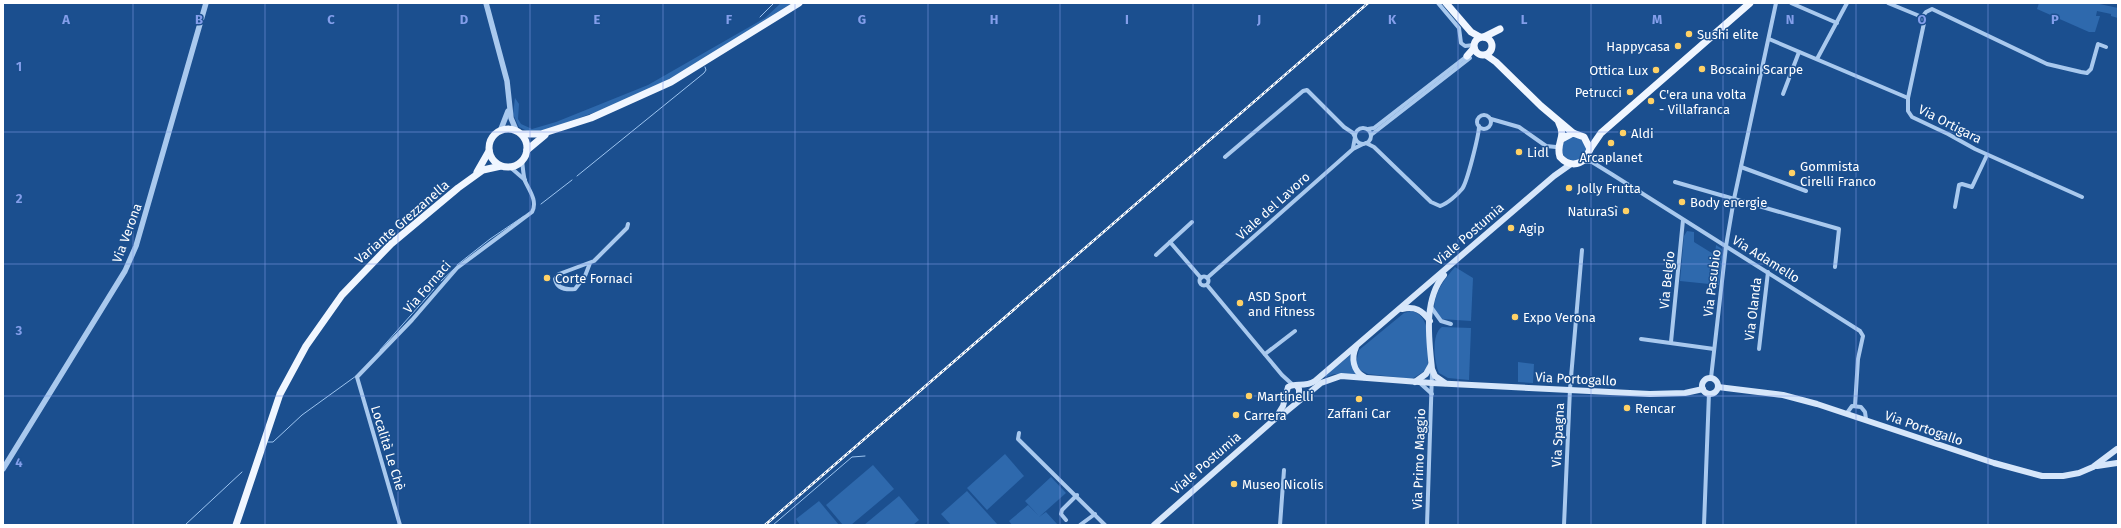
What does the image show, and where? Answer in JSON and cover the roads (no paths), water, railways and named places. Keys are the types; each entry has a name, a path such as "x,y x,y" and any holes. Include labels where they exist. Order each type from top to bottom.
{"main road":[{"path":"510,167 522,161 527,150 540,137 591,118 671,82 799,3"},
{"path":"1446,3 1471,32 1477,42 1524,91 1560,123 1563,123 1574,133 1584,137 1592,136 1601,132"},
{"path":"1736,15 1744,3"},
{"path":"1560,157 1571,164 1582,162 1586,158 1601,132 1750,3"},
{"path":"1500,29 1487,51 1469,57 1477,42 1500,29"},
{"path":"1477,42 1487,38 1487,51"},
{"path":"1554,176 1560,157 1560,142 1563,130 1560,123"},
{"path":"501,129 508,128 519,132 551,132"},
{"name":"Variante Grezzanella","path":"236,525 280,394 306,346 342,296 366,269 391,244 473,176 483,164 489,151 492,137 501,129"},
{"path":"519,132 526,140 527,150"},
{"path":"1560,142 1574,133"},
{"path":"1584,137 1590,149"},
{"path":"489,151 494,161 501,166"},
{"name":"Viale Postumia","path":"1275,419 1283,406 1286,392 1295,386 1306,386 1315,381 1400,310 1554,176 1571,164"},
{"name":"Variante Grezzanella","path":"473,176 489,168 501,166 510,167"},
{"path":"1430,322 1430,306 1436,286 1454,263"},
{"path":"1400,310 1411,307 1419,309 1430,322"},
{"name":"Via Primo Maggio","path":"1430,322 1431,366"},
{"path":"1357,346 1353,356 1354,364 1357,371 1365,377"},
{"path":"1415,382 1426,374 1431,366"},
{"path":"1431,366 1436,376 1446,384"},
{"name":"Via Primo Maggio","path":"1310,391 1332,378 1352,376 1415,382"},
{"path":"1711,378 1717,382 1718,387 1714,393 1709,393 1703,389 1704,382 1711,378"},
{"name":"Via Portogallo","path":"1415,382 1650,394 1685,393 1703,389"},
{"path":"1286,392 1290,399 1297,397 1300,391 1295,386"},
{"name":"Via Portogallo","path":"1718,387 1783,395 1847,413 2023,472 2042,476 2079,474 2093,468 2117,449"},
{"name":"Viale Postumia","path":"1275,419 1282,415 1310,391"},
{"name":"Viale Postumia","path":"1154,525 1275,419 1297,397 1310,391"},
{"path":"2093,468 2102,464 2117,464 2114,456 2117,449"}],"street":[{"name":"Via Verona","path":"3,469 125,271 136,246 206,3"},
{"path":"486,3 507,82 511,118 519,132"},
{"path":"1438,3 1459,28 1461,44 1465,46 1477,42"},
{"name":"Via Pasubio","path":"1711,378 1726,246 1734,199 1776,3"},
{"path":"1790,3 1837,23"},
{"path":"1817,59 1847,3"},
{"path":"1890,3 1922,17 1924,23 1908,98"},
{"path":"1922,17 1926,12 1932,9 2040,61 2087,73 2091,69 2098,44 2106,47"},
{"name":"Via Ortigara","path":"1769,39 1908,98 1908,111 1912,117 1987,154 2082,197"},
{"path":"1783,94 1799,52"},
{"path":"1348,130 1374,128 1469,57"},
{"path":"1364,144 1371,136 1469,57"},
{"path":"1225,157 1303,90 1307,90 1314,95 1355,137 1358,142 1374,147 1431,202 1440,206 1462,189 1478,136 1479,126 1477,121 1481,115 1486,115 1491,122 1519,127 1546,146 1556,147 1560,142"},
{"path":"501,129 509,107"},
{"path":"1478,136 1491,122"},
{"path":"1479,126 1485,129"},
{"path":"1368,129 1374,147"},
{"path":"1353,149 1358,130"},
{"name":"Viale del Lavoro","path":"1207,278 1353,149 1364,144"},
{"path":"1590,149 1591,157 1597,164"},
{"path":"1955,207 1959,185 1962,184 1972,187 1987,154"},
{"name":"Via Fornaci","path":"357,377 412,320 457,268 532,212 534,208 534,201 525,180 522,161"},
{"name":"Via Adamello","path":"1582,162 1597,164 1860,331 1863,336 1858,359 1855,406"},
{"name":"Via Fornaci","path":"510,167 525,180"},
{"path":"1741,167 1806,191"},
{"path":"1675,182 1839,230 1835,267"},
{"name":"Via Belgio","path":"1671,342 1683,220"},
{"path":"1156,255 1192,222"},
{"path":"590,263 585,276 575,289 561,288 556,283 555,278 559,274 590,263 627,228 628,224"},
{"path":"1170,242 1201,278 1207,278 1207,285"},
{"name":"Via Spagna","path":"1564,525 1570,389 1582,250"},
{"name":"Via Olanda","path":"1759,349 1768,272"},
{"path":"1201,278 1200,284 1207,285 1282,375 1295,386"},
{"path":"1430,306 1436,317 1441,321 1450,324"},
{"path":"1265,354 1295,331"},
{"path":"1641,339 1714,349"},
{"name":"Via Primo Maggio","path":"1427,525 1432,394 1431,366"},
{"path":"1282,375 1286,392"},
{"name":"Località Le Chè","path":"357,377 400,525"},
{"name":"Via Primo Maggio","path":"1415,382 1424,385 1432,394"},
{"name":"Via Primo Maggio","path":"1432,394 1438,386 1446,384"},
{"path":"1704,525 1709,393"},
{"path":"1847,413 1852,406 1861,407 1864,410 1866,420"},
{"path":"1019,432 1018,439 1106,525"},
{"path":"1280,525 1284,470"},
{"path":"1066,520 1061,514 1062,510 1077,496"},
{"path":"1080,525 1095,514"}],"waterway":[{"path":"760,17 774,3"},
{"path":"577,176 704,73 706,70 705,67"},
{"path":"541,204 572,180"},
{"path":"457,265 490,239 524,216"},
{"path":"441,281 454,269"},
{"path":"380,350 434,289"},
{"path":"268,442 273,442 302,415 356,376"},
{"path":"773,525 852,457 865,456"},
{"path":"185,525 242,472"}],"railway":[{"path":"765,525 1368,3"}],"place":[{"name":"Sushi elite","path":"1689,34"},
{"name":"Happycasa","path":"1678,46"},
{"name":"Boscaini Scarpe","path":"1702,69"},
{"name":"Ottica Lux","path":"1656,70"},
{"name":"Petrucci","path":"1630,92"},
{"name":"C'era una volta - Villafranca","path":"1651,101"},
{"name":"Aldi","path":"1623,133"},
{"name":"Arcaplanet","path":"1611,143"},
{"name":"Lidl","path":"1519,152"},
{"name":"Gommista Cirelli Franco","path":"1792,173"},
{"name":"Jolly Frutta","path":"1569,188"},
{"name":"Body energie","path":"1682,202"},
{"name":"NaturaSì","path":"1626,211"},
{"name":"Agip","path":"1511,228"},
{"name":"Corte Fornaci","path":"547,278"},
{"name":"ASD Sport and Fitness","path":"1240,303"},
{"name":"Expo Verona","path":"1515,317"},
{"name":"Martinelli","path":"1249,396"},
{"name":"Zaffani Car","path":"1359,399"},
{"name":"Rencar","path":"1627,408"},
{"name":"Carrera","path":"1236,415"},
{"name":"Museo Nicolis","path":"1234,484"}]}
